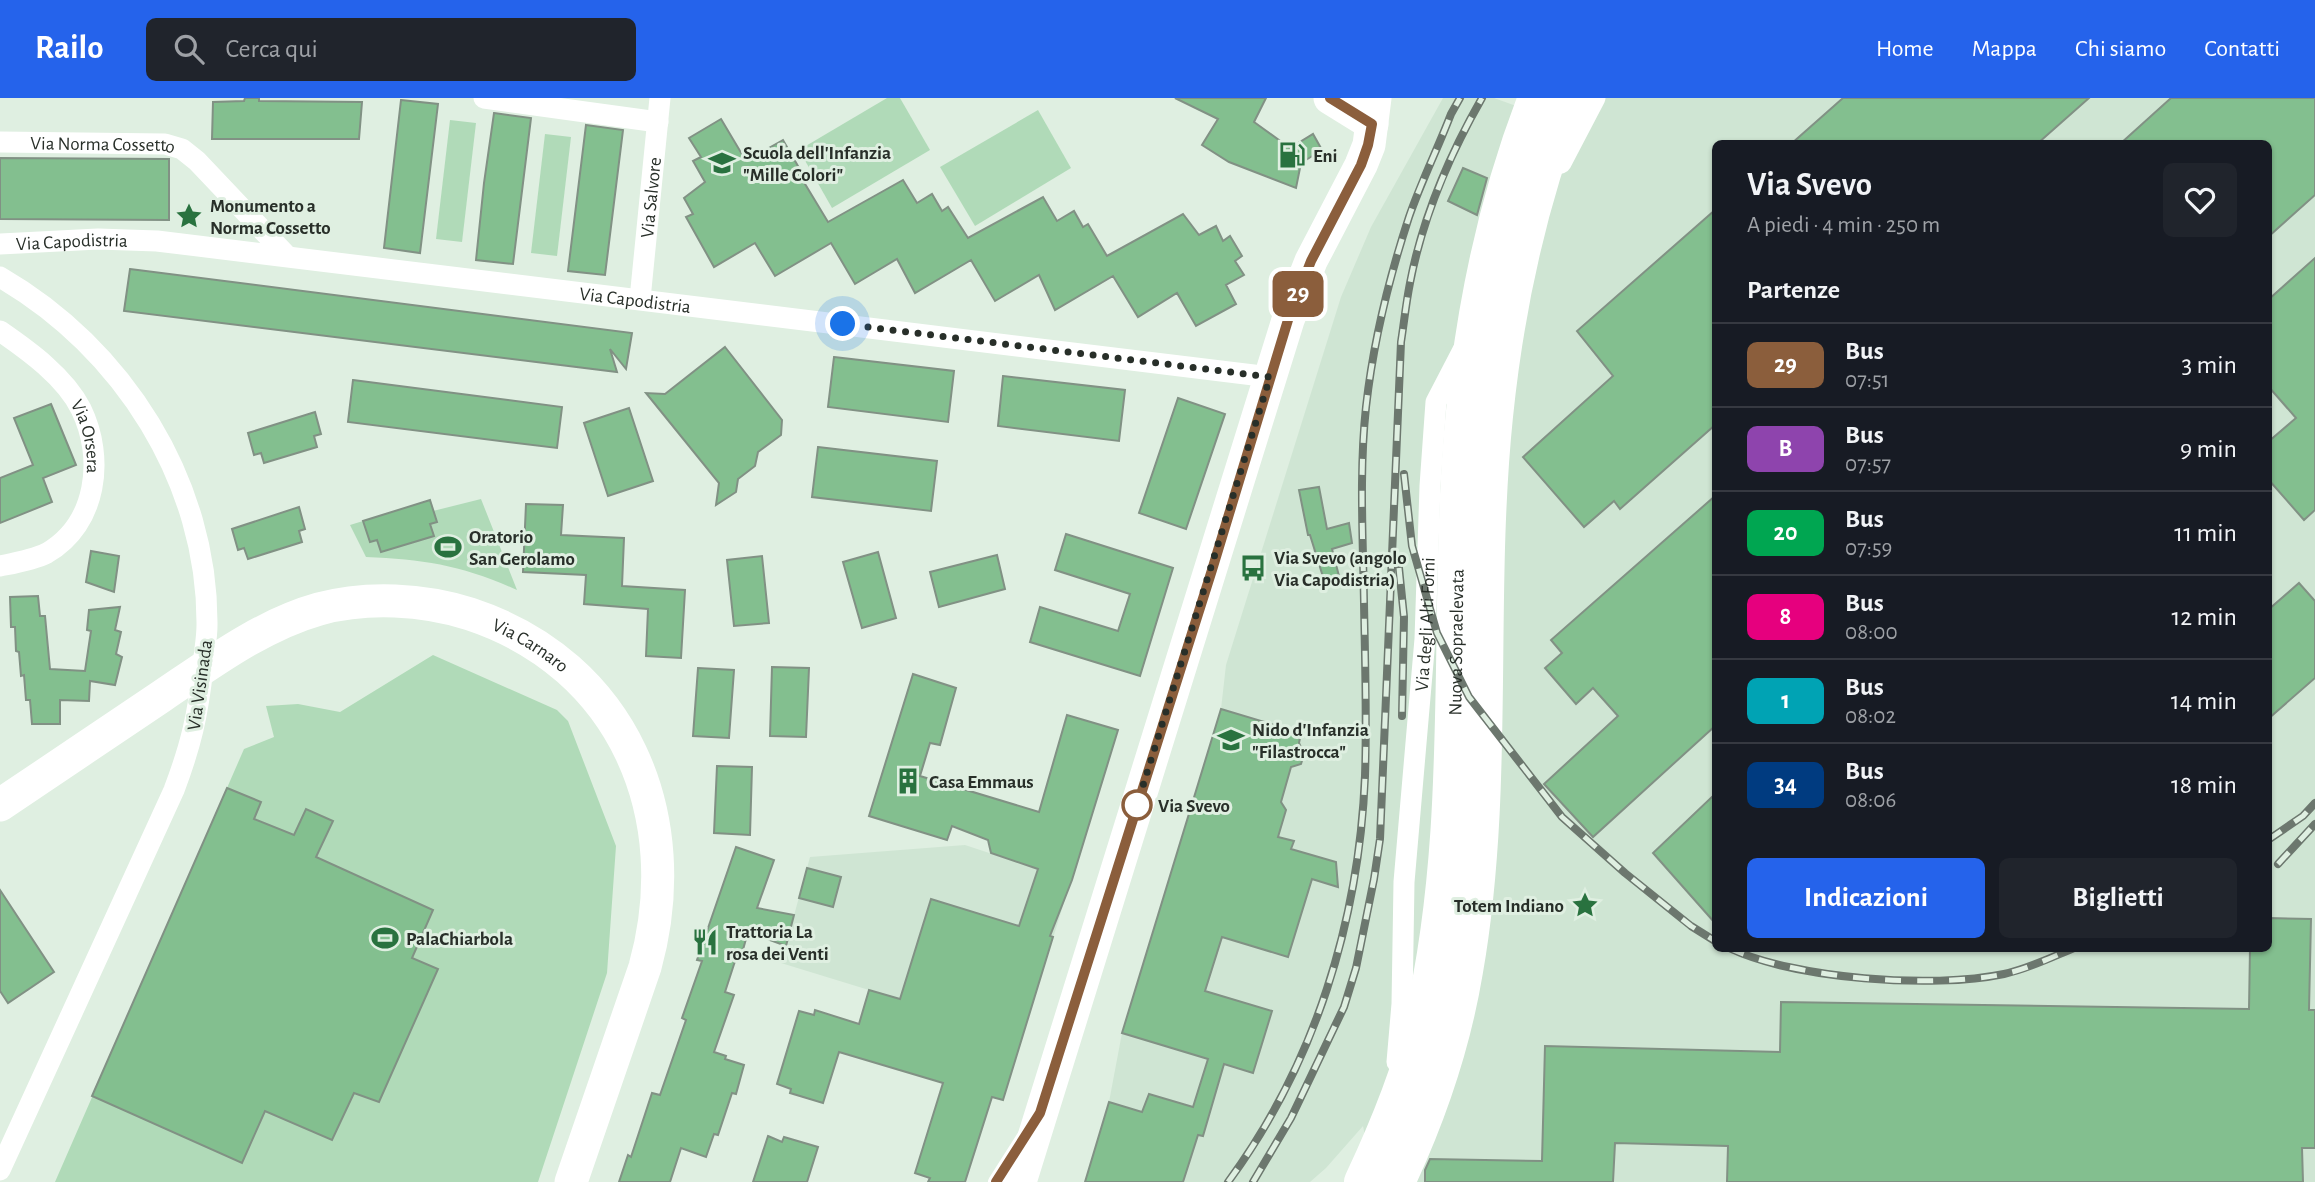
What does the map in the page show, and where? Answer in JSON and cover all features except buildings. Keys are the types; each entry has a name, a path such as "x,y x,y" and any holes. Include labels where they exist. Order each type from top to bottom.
{"highway":[{"name":"Nuova Sopraelevata","path":"1363,1182 1388,1129 1422,1024 1435,963 1447,879 1453,784 1459,495 1464,414 1478,310 1494,234 1526,125 1537,98"},
{"name":"Nuova Sopraelevata","path":"1396,1182 1415,1142 1435,1084 1464,972 1476,883 1483,775 1486,589 1494,417 1507,320 1522,246 1553,137 1568,98"}],"main road":[{"path":"1020,1182 1288,320 1311,261 1361,165 1379,107 1337,100"},
{"name":"Via Carnaro","path":"0,805 227,653 273,627 318,609 353,603 415,603 452,609 487,620 522,637 584,683 609,713 628,744 651,811 656,839 658,877 653,939 636,998 571,1182"},
{"path":"996,1182 1040,1113"}],"street":[{"path":"484,98 658,122"},
{"name":"Via Salvore","path":"640,299 660,98"},
{"name":"Via degli Alti Forni","path":"1363,1182 1371,1166 1396,1074 1402,1004 1404,882 1425,639 1436,402 1595,98"},
{"name":"Via Norma Cossetto","path":"0,142 164,144 182,149 197,161 287,256"},
{"name":"Via Capodistria","path":"0,244 98,240 157,241 1270,377"},
{"name":"Via Visinada","path":"0,277 50,311 88,345 122,383 163,444 193,520 203,563 207,628 197,717 174,790 0,1170"},
{"name":"Via Orsera","path":"0,331 41,362 81,408 94,456 94,481 88,505 71,533 47,553 0,566"}],"shaded area":[{"path":"1443,98 1494,98 1563,123 1577,98 2315,98 2315,1182 1372,1182 1363,1126 1310,1182 1085,1182 1109,1102 1122,1033 1221,709 1226,665 1341,297 1371,227"},
{"path":"965,845 1071,880 1003,1100 850,1055 869,990 781,963 810,857"}],"green space":[{"path":"887,98 900,98 930,150 832,208 799,150"},
{"path":"1038,110 1071,168 975,226 940,167"},
{"path":"450,120 476,123 462,242 436,239"},
{"path":"545,134 571,137 557,256 531,253"},
{"name":"Oratorio San Gerolamo","path":"481,499 517,590 443,565 366,557 350,525 363,521 370,542 377,540 381,552 434,536 430,524 437,521 433,511"},
{"name":"PalaChiarbola","path":"433,655 557,710 568,721 616,846 607,973 538,1182 55,1182 244,749 274,737 266,706 298,704 340,712"}],"railway":[{"path":"1228,1182 1259,1137 1308,1040 1342,937 1361,830 1365,776 1362,480 1369,383 1383,311 1409,217 1460,98"},
{"path":"1253,1182 1291,1118 1344,1007 1356,968 1380,839 1401,342 1406,305 1415,259 1430,212 1448,165 1482,98"},
{"path":"1404,474 1412,546 1437,633 1469,697 1562,817 1625,873 1691,926 1712,939"},
{"path":"1399,568 1404,617 1402,716"},
{"path":"2272,837 2303,816 2315,803"},
{"path":"2278,864 2315,824"},
{"path":"1739,952 1757,959 1826,974 1903,981 1940,981 2004,974 2064,952"}],"bus line":[{"name":"29","path":"996,1182 1040,1113 1288,320 1311,261 1361,165 1368,145 1372,124 1330,98"}],"place":[{"name":"Eni","path":"1292,155"},
{"name":"Scuola dell'Infanzia \"Mille Colori\"","path":"722,163"},
{"name":"Monumento a Norma Cossetto","path":"189,216"},
{"name":"Oratorio San Gerolamo","path":"448,547"},
{"name":"Via Svevo (angolo Via Capodistria)","path":"1253,568"},
{"name":"Nido d'Infanzia \"Filastrocca\"","path":"1231,740"},
{"name":"Casa Emmaus","path":"908,781"},
{"name":"Via Svevo","path":"1137,805"},
{"name":"Totem Indiano","path":"1585,905"},
{"name":"PalaChiarbola","path":"385,938"},
{"name":"Trattoria La rosa dei Venti","path":"705,942"}],"route":[{"path":"843,324 1270,377 1137,805"}]}
